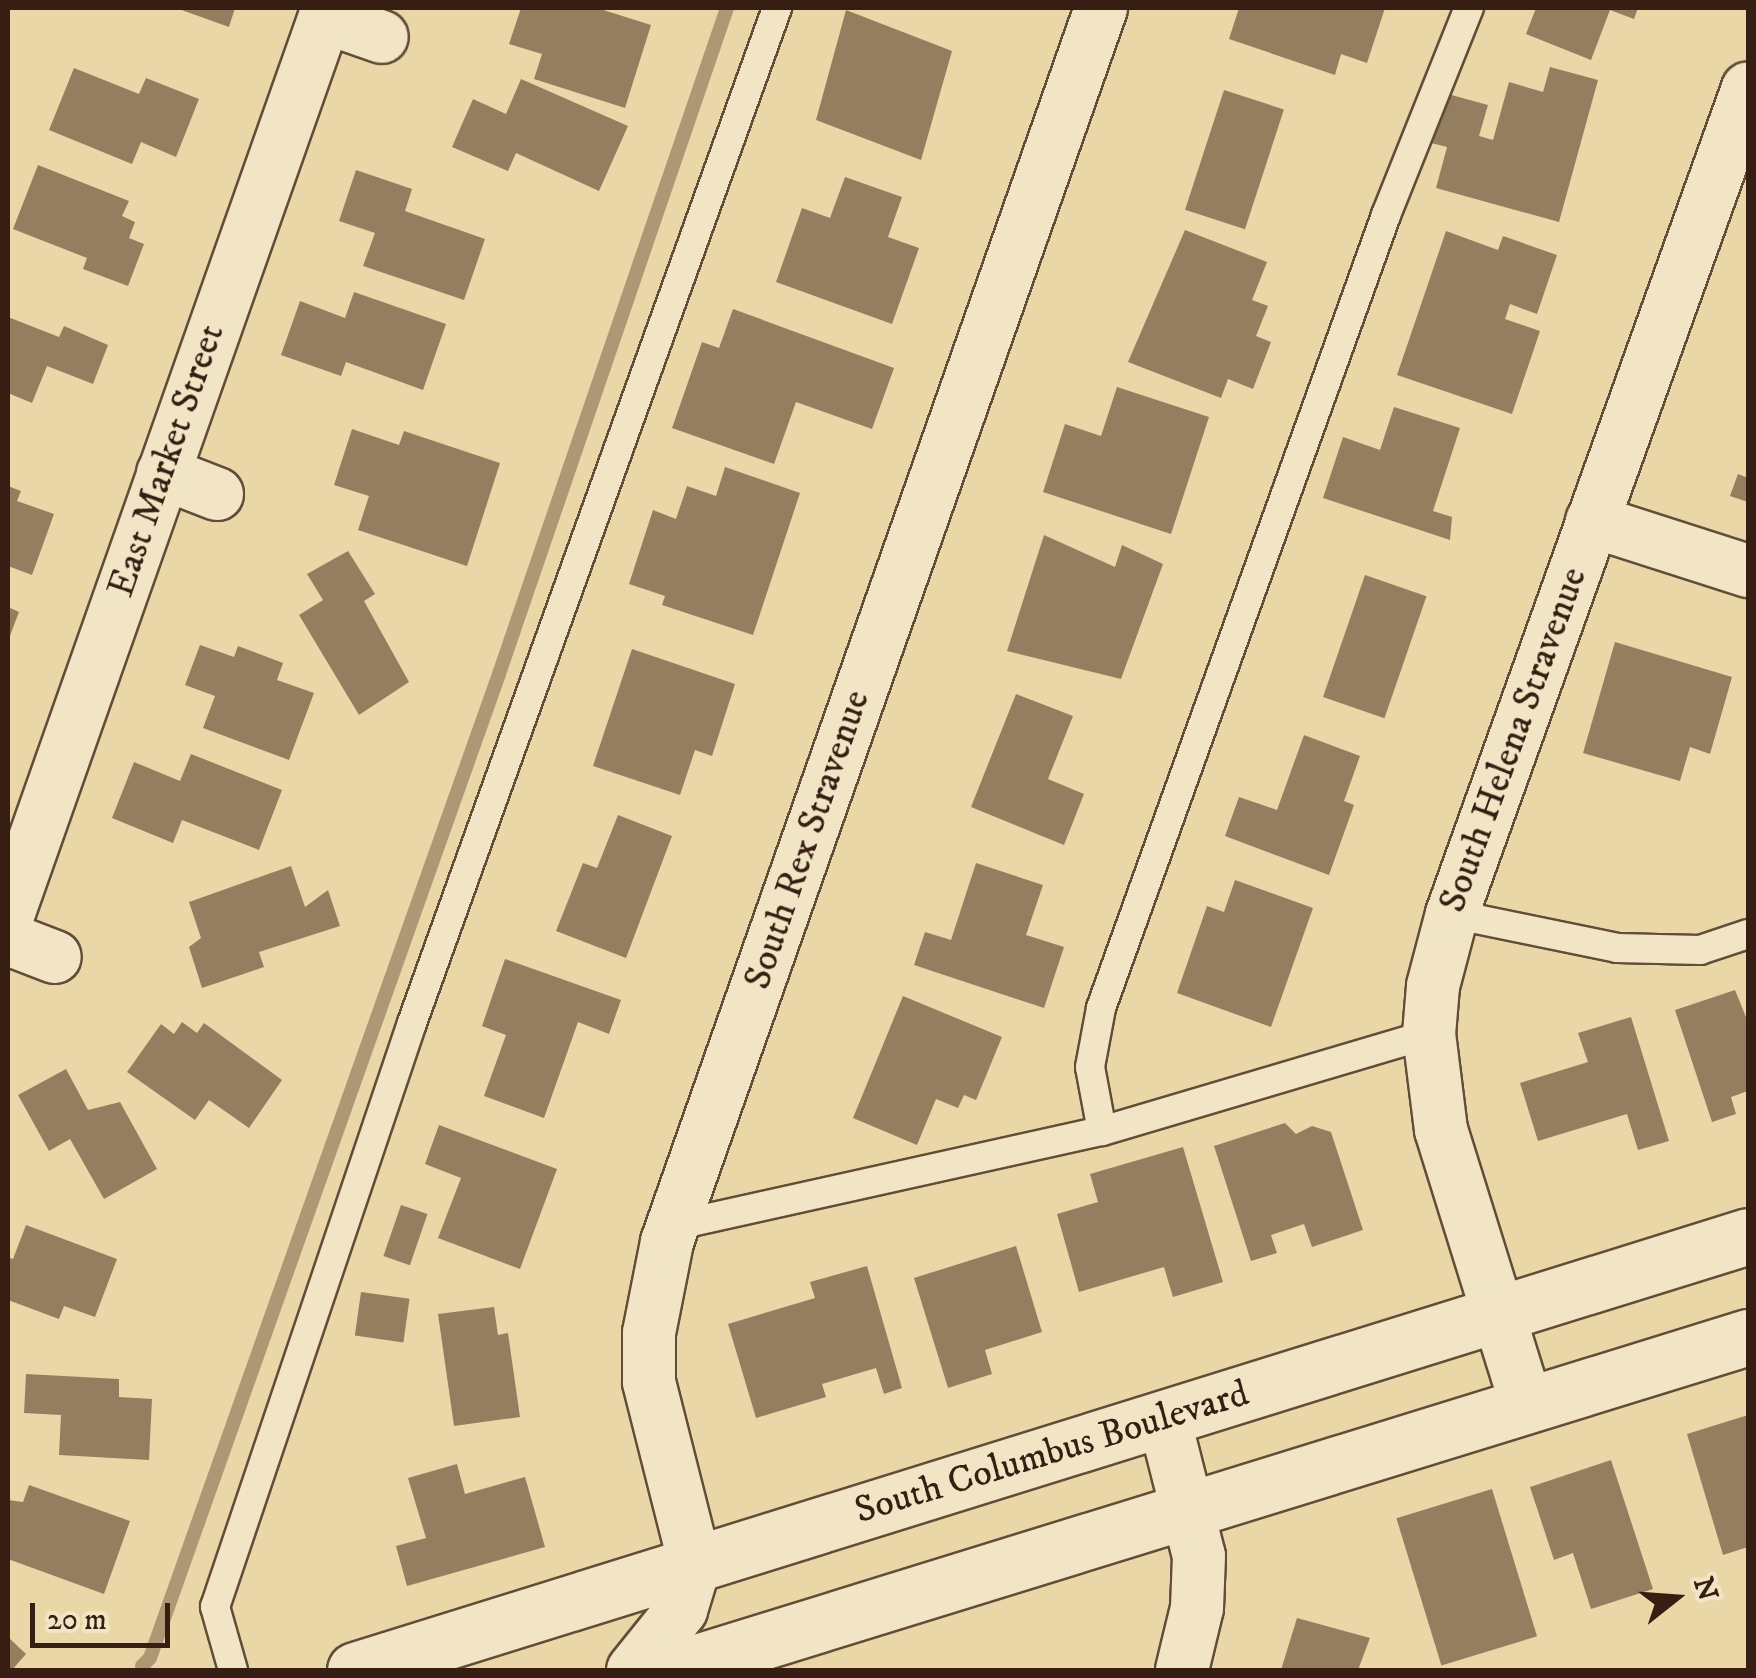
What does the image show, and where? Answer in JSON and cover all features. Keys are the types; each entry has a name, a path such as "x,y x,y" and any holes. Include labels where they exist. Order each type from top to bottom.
{"street":[{"name":"South Rex Stravenue","path":"695,1564 649,1382 655,1287 672,1226 1100,8"},
{"path":"327,12 382,36"},
{"name":"East Market Street","path":"8,915 327,12"},
{"name":"South Helena Stravenue","path":"1527,1406 1441,1130 1429,1034 1452,914 1748,88"},
{"path":"163,472 217,494"},
{"path":"1592,521 1748,571"},
{"name":"South Columbus Boulevard","path":"355,1670 1748,1236"},
{"path":"671,1670 1748,1337"},
{"path":"1164,1418 1191,1510 1198,1608 1182,1670"},
{"path":"633,1670 681,1610 695,1564"}],"lane":[{"path":"233,1670 215,1606 412,1023 778,8"},
{"path":"1102,1131 1090,1067 1101,1008 1386,216 1469,8"},
{"path":"1452,914 1617,948 1700,950 1748,934"},
{"path":"672,1226 1102,1131 1429,1034"}],"building":[{"path":"176,8 235,8 229,27"},
{"path":"521,8 597,8 651,25 625,108 534,79 542,54 509,44"},
{"path":"1239,8 1385,8 1367,63 1341,54 1335,75 1229,39"},
{"path":"1536,8 1638,8 1634,19 1610,10 1591,60 1526,34"},
{"path":"846,10 952,51 921,160 816,120"},
{"path":"1550,67 1598,80 1559,222 1436,188 1447,147 1423,141 1437,91 1488,105 1479,136 1493,140 1509,82 1543,92"},
{"path":"74,68 139,94 146,78 199,99 176,157 141,142 132,164 49,130"},
{"path":"521,79 628,126 599,191 516,153 508,171 452,147 473,99 506,114"},
{"path":"1224,90 1284,109 1245,229 1185,210"},
{"path":"38,165 129,201 122,216 135,222 129,238 144,244 128,286 83,269 87,258 13,229"},
{"path":"356,170 412,189 405,211 485,239 464,300 363,266 375,233 339,221"},
{"path":"845,177 902,197 888,237 919,248 892,324 776,282 802,208 830,218"},
{"path":"1185,230 1267,262 1252,300 1268,306 1256,336 1271,342 1253,389 1228,379 1221,398 1128,362"},
{"path":"1446,231 1498,250 1503,236 1557,255 1537,314 1510,304 1505,319 1540,331 1512,414 1397,375"},
{"path":"354,292 446,324 423,390 346,362 341,376 281,355 300,301 345,318"},
{"path":"733,309 894,368 872,429 796,402 774,464 672,428 702,342 719,348"},
{"path":"8,317 59,337 64,326 108,345 93,384 47,366 32,403 8,393"},
{"path":"1117,387 1209,417 1171,534 1043,492 1065,424 1101,436"},
{"path":"1394,407 1460,428 1433,511 1452,517 1450,540 1323,498 1343,437 1380,450"},
{"path":"352,429 399,445 404,431 500,463 467,566 358,530 369,496 334,485"},
{"path":"725,467 800,493 753,635 662,605 665,596 629,584 653,510 676,519 687,486 716,496"},
{"path":"1738,474 1748,478 1748,502 1730,496"},
{"path":"8,486 21,491 17,501 54,514 32,575 8,566"},
{"path":"1044,535 1115,567 1122,545 1163,564 1121,679 1007,651"},
{"path":"348,551 375,594 364,601 409,682 359,715 299,615 323,600 307,574"},
{"path":"1365,575 1426,596 1384,718 1323,697"},
{"path":"8,607 19,612 8,641"},
{"path":"1615,642 1732,677 1710,754 1690,747 1680,781 1583,753"},
{"path":"200,645 234,657 238,646 283,663 277,680 314,693 289,760 203,728 215,696 185,685"},
{"path":"632,649 735,684 712,756 695,750 680,795 593,766"},
{"path":"1016,694 1073,716 1048,779 1084,794 1064,845 971,807"},
{"path":"1304,735 1360,756 1344,801 1354,805 1329,875 1225,836 1239,797 1277,810"},
{"path":"191,754 282,790 259,850 182,820 173,843 112,818 134,762 180,781"},
{"path":"618,815 672,836 626,958 556,931 583,863 597,868"},
{"path":"976,863 1043,885 1026,935 1064,947 1044,1008 914,965 925,932 951,940"},
{"path":"291,866 305,907 328,890 340,926 259,952 264,967 202,988 189,947 201,938 189,902"},
{"path":"1235,880 1313,908 1271,1027 1177,993 1207,906 1224,912"},
{"path":"505,959 621,1000 609,1034 578,1022 544,1118 484,1096 506,1035 482,1026"},
{"path":"1735,990 1748,1022 1748,1091 1731,1097 1736,1114 1712,1122 1675,1010"},
{"path":"903,996 1002,1037 976,1100 964,1095 958,1108 936,1099 917,1145 853,1118"},
{"path":"1631,1017 1669,1141 1638,1150 1627,1114 1538,1141 1520,1083 1588,1062 1578,1033"},
{"path":"182,1022 197,1033 204,1023 282,1080 249,1128 209,1100 195,1120 127,1072 161,1024 174,1034"},
{"path":"66,1069 88,1110 120,1102 157,1169 104,1199 70,1139 49,1151 18,1095"},
{"path":"1285,1123 1296,1134 1312,1126 1331,1132 1363,1230 1312,1247 1304,1224 1271,1235 1277,1253 1251,1261 1214,1146"},
{"path":"439,1125 557,1169 520,1269 438,1238 461,1178 425,1164"},
{"path":"1183,1147 1223,1282 1173,1297 1164,1267 1079,1292 1057,1214 1098,1202 1090,1174"},
{"path":"401,1205 427,1214 410,1265 383,1256"},
{"path":"26,1225 117,1259 95,1317 64,1306 59,1319 8,1300 8,1257 13,1259"},
{"path":"1016,1246 1042,1332 985,1350 992,1374 948,1388 914,1278"},
{"path":"867,1266 902,1388 884,1394 876,1368 822,1384 826,1397 756,1418 728,1324 815,1298 810,1282"},
{"path":"361,1292 410,1299 403,1342 355,1336"},
{"path":"494,1307 498,1335 508,1333 520,1417 454,1426 438,1314"},
{"path":"26,1374 119,1379 119,1397 152,1399 149,1460 59,1455 61,1415 24,1413"},
{"path":"1748,1415 1748,1547 1723,1555 1687,1434"},
{"path":"1611,1460 1653,1589 1591,1609 1573,1553 1554,1560 1530,1487"},
{"path":"457,1464 465,1494 525,1477 545,1547 407,1586 396,1546 426,1538 408,1478"},
{"path":"29,1485 130,1521 104,1594 8,1559 8,1500 23,1502"},
{"path":"1492,1489 1537,1636 1441,1666 1396,1518"},
{"path":"1297,1618 1370,1638 1358,1670 1281,1670"},
{"path":"8,1637 26,1654 12,1670 8,1670"}],"waterway":[{"path":"142,1666 150,1658 499,674 727,8"}]}
